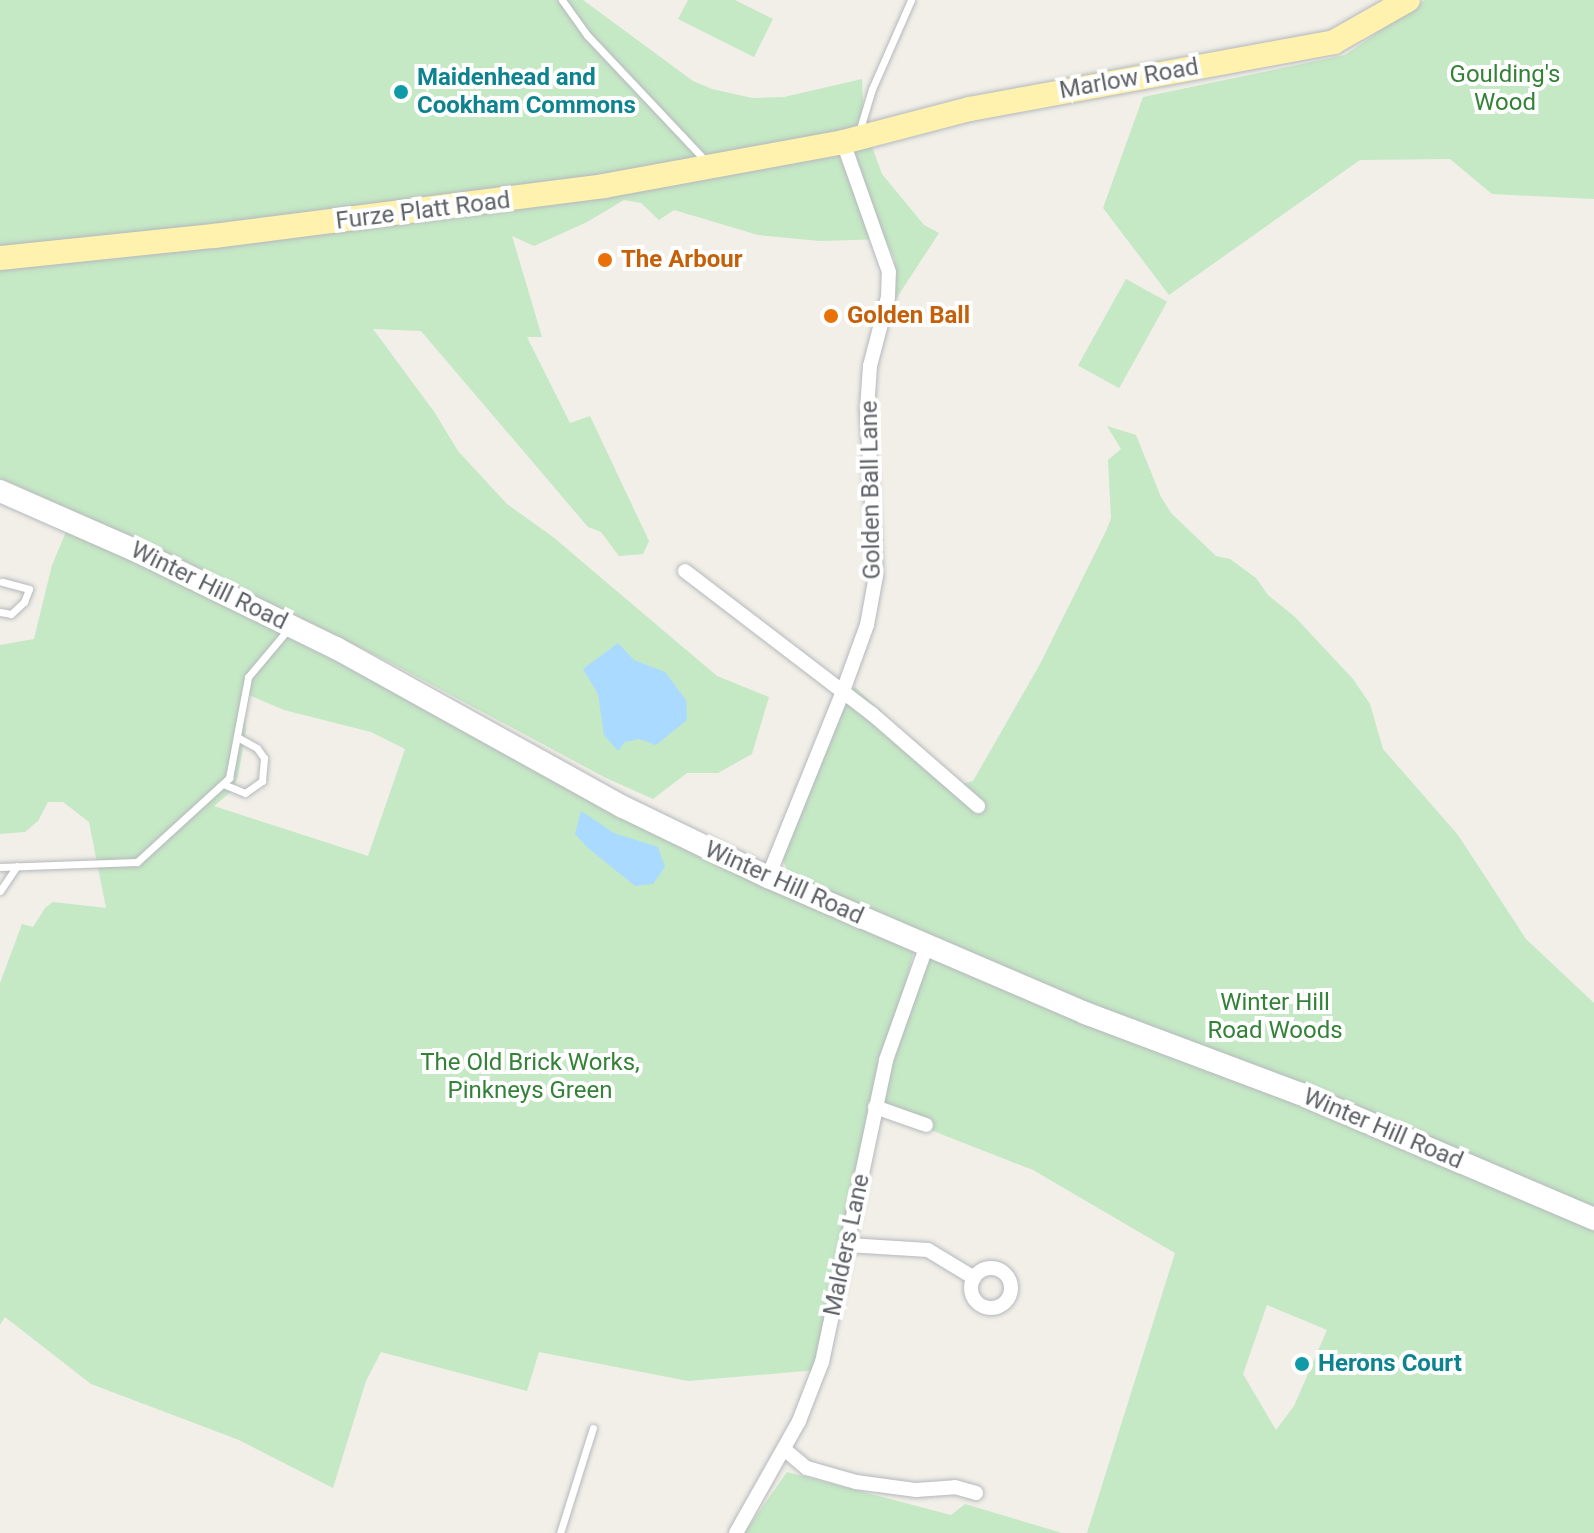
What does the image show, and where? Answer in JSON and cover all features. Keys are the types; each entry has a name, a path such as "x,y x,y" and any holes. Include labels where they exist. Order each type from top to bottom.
{"main road":[{"name":"Marlow Road","path":"850,140 970,109 1334,42 1408,0"},
{"name":"Furze Platt Road","path":"0,258 604,193 713,166 850,140"}],"street":[{"name":"Golden Ball Lane","path":"768,877 867,625 876,576 867,409 870,366 888,297 889,272 850,140"},
{"name":"Winter Hill Road","path":"0,491 139,552 291,626 623,807 768,877 1085,1013 1301,1094 1594,1219"},
{"path":"685,571 843,691 978,806"},
{"name":"Malders Lane","path":"736,1533 799,1421 822,1362 886,1060 927,945"},
{"path":"875,1107 926,1125"},
{"path":"848,1245 928,1250 974,1278"},
{"path":"784,1449 807,1468 856,1482 916,1490 955,1487 976,1493"}],"lane":[{"path":"562,0 587,35 696,153 713,166"},
{"path":"850,140 911,0"},
{"path":"0,612 11,614 24,602 29,589 2,582"},
{"path":"0,867 137,862 229,778 248,677 291,626"},
{"path":"223,784 245,793 262,781 264,758 257,748 237,737"},
{"path":"0,891 17,866"},
{"path":"560,1533 593,1428"}],"green space":[{"path":"0,0 583,0 693,81 712,89 752,98 784,97 862,79 864,125 882,174 924,225 939,233 894,302 895,260 885,239 820,241 758,235 674,210 659,220 641,203 624,200 587,222 534,246 512,236 542,337 527,337 570,423 590,416 649,541 643,554 619,556 601,532 588,527 421,331 373,329 435,413 458,451 507,504 553,537 717,676 769,697 752,754 718,773 687,773 653,799 606,778 389,662 191,564 0,478"},
{"path":"688,0 735,0 773,19 754,57 678,19"},
{"name":"Goulding's Wood","path":"1425,0 1594,0 1594,199 1492,194 1450,159 1360,160 1169,295 1103,208 1143,97 1345,55"},
{"path":"1126,279 1167,302 1119,388 1078,366"},
{"name":"Winter Hill Road Woods","path":"1107,426 1136,435 1161,497 1171,513 1216,556 1230,559 1256,578 1268,595 1295,617 1353,679 1370,704 1383,749 1458,835 1526,939 1594,1003 1594,1533 1087,1533 1175,1253 1033,1170 877,1109 917,952 792,880 782,859 841,710 855,687 959,785 973,781 1040,664 1107,529 1111,518 1108,460 1121,449","holes":["1267,1305 1327,1330 1294,1406 1276,1430 1243,1374"]},
{"name":"The Old Brick Works, Pinkneys Green","path":"68,527 914,951 874,1109 817,1370 688,1381 539,1352 527,1391 381,1352 366,1381 333,1488 239,1440 91,1384 5,1317 0,1325 0,983 22,924 33,927 45,908 53,902 106,908 89,822 63,802 48,802 38,821 25,832 0,834 0,645 34,639 52,565","holes":["249,695 284,710 371,732 405,749 368,856 214,806 233,790 238,776 246,730 244,708"]},
{"path":"787,1472 951,1515 965,1504 1062,1533 744,1533"}],"water":[{"path":"618,643 634,660 665,672 686,700 687,720 656,745 639,739 625,742 618,751 604,735 598,694 583,669"},
{"path":"581,811 614,833 658,847 665,867 653,884 635,886 588,848 575,834"}],"place":[{"name":"Maidenhead and Cookham Commons","path":"401,92"},
{"name":"The Arbour","path":"605,260"},
{"name":"Golden Ball","path":"831,316"},
{"name":"Herons Court","path":"1302,1364"}]}
